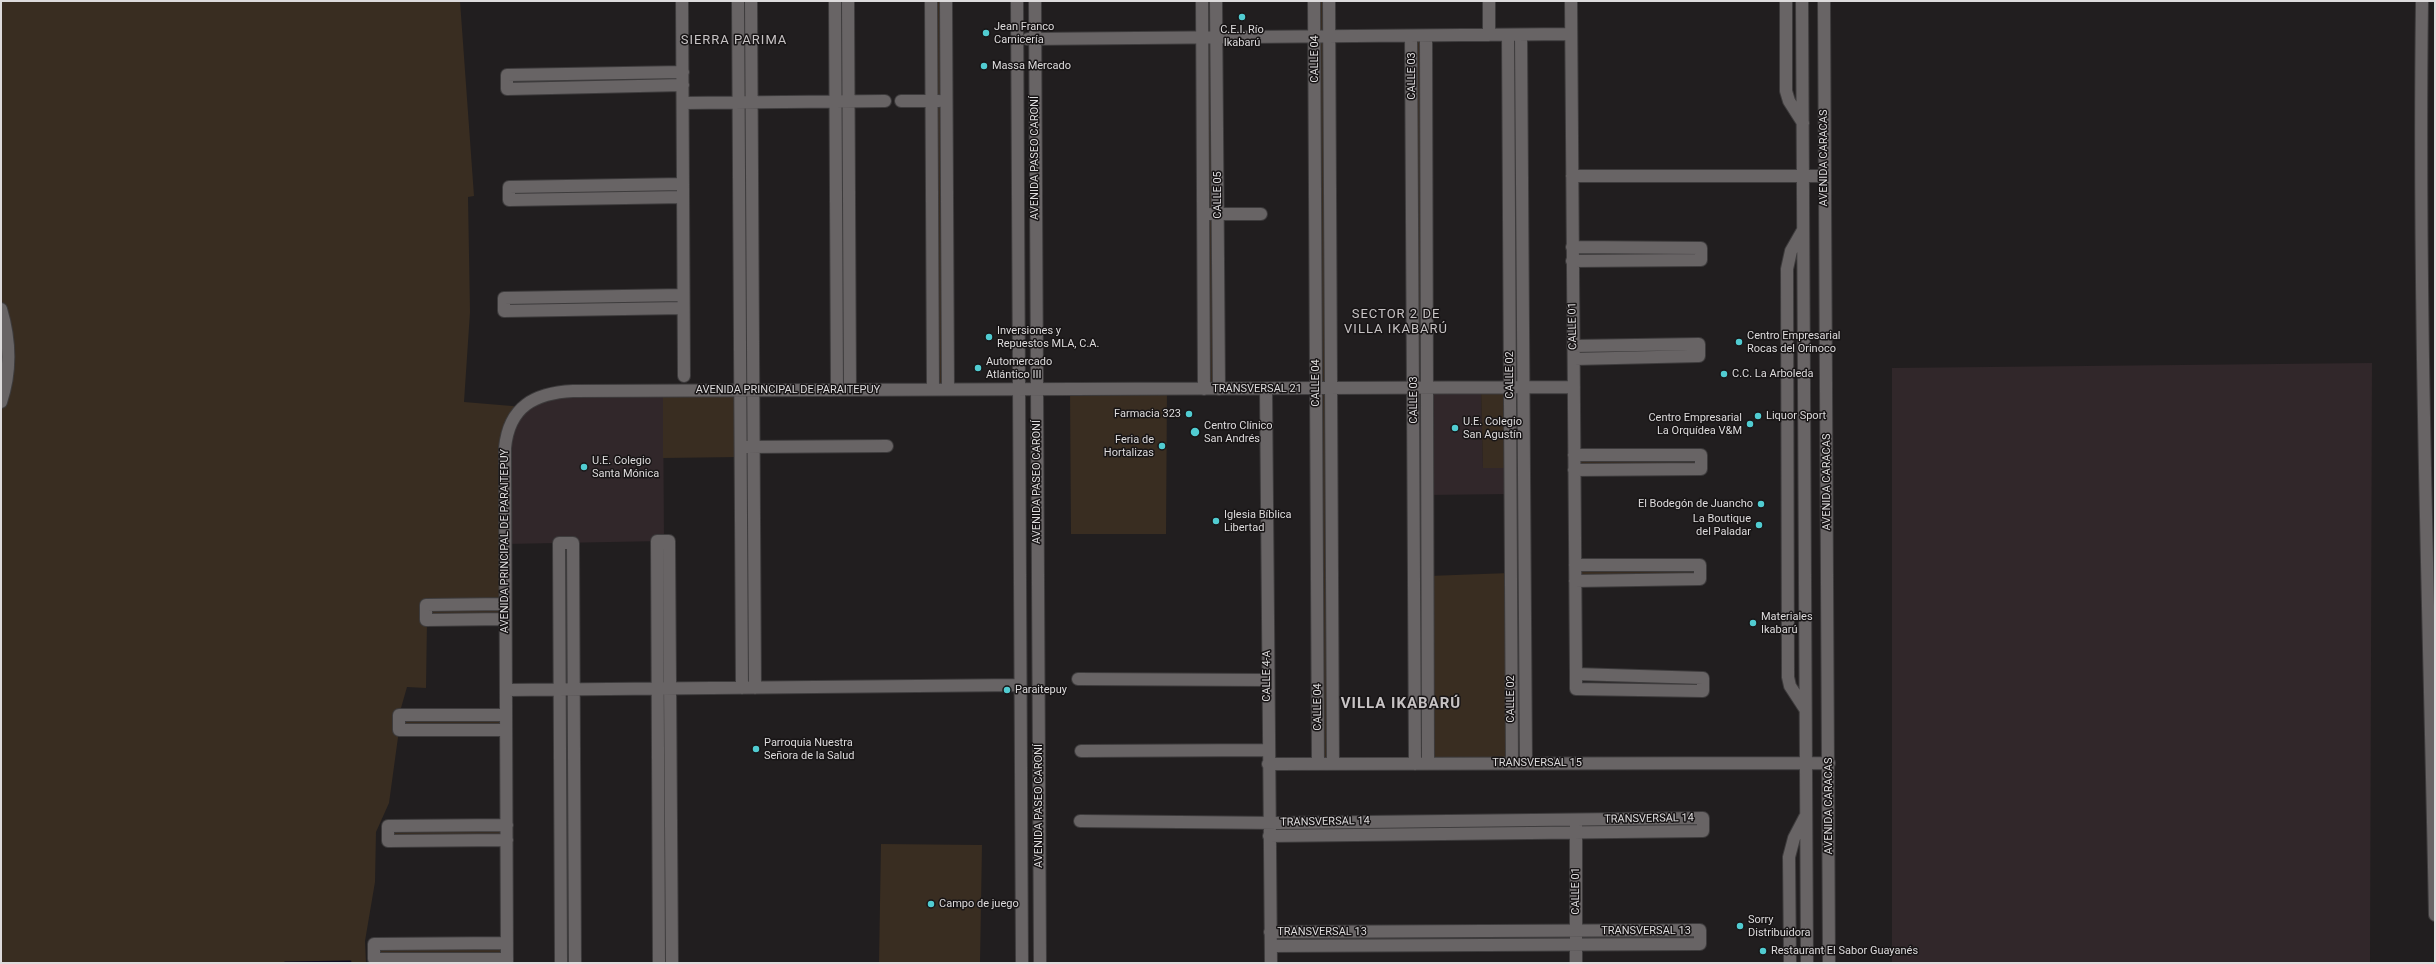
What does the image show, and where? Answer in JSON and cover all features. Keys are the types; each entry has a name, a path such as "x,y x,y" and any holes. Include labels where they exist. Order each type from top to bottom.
{"street":[{"path":"682,1 684,376"},
{"path":"738,1 742,688"},
{"path":"751,1 755,688"},
{"path":"835,1 837,390"},
{"path":"848,1 850,390"},
{"path":"931,1 933,389"},
{"path":"946,1 948,390"},
{"name":"AVENIDA PASEO CARONÍ","path":"1017,1 1022,963"},
{"name":"AVENIDA PASEO CARONÍ","path":"1035,1 1040,963"},
{"name":"CALLE 05","path":"1202,1 1204,389"},
{"name":"CALLE 05","path":"1216,1 1219,389"},
{"name":"CALLE 04","path":"1314,1 1318,764"},
{"name":"CALLE 04","path":"1329,1 1332,764"},
{"path":"1488,1 1489,35"},
{"name":"CALLE 01","path":"1571,1 1576,689 1704,691 1703,678 1576,674"},
{"name":"AVENIDA CARACAS","path":"1786,1 1786,91 1789,101 1803,124"},
{"name":"AVENIDA CARACAS","path":"1802,1 1807,963"},
{"name":"AVENIDA CARACAS","path":"1824,1 1830,963"},
{"path":"2422,1 2421,219 2428,633 2435,915"},
{"path":"1017,39 1571,34"},
{"name":"CALLE 02","path":"1508,35 1512,763"},
{"name":"CALLE 02","path":"1521,35 1526,763"},
{"name":"CALLE 03","path":"1411,36 1415,764"},
{"name":"CALLE 03","path":"1426,36 1428,764"},
{"path":"1508,67 1521,66"},
{"path":"682,72 507,75 507,88 683,85"},
{"path":"1412,77 1426,77"},
{"path":"683,103 885,101"},
{"path":"901,101 946,101"},
{"path":"1315,115 1330,115"},
{"path":"1572,176 1824,176"},
{"path":"683,184 509,187 509,200 683,197"},
{"path":"1509,210 1522,210"},
{"path":"1413,212 1427,211"},
{"path":"1315,212 1330,212"},
{"path":"1203,214 1261,214"},
{"path":"1804,229 1791,251 1787,269 1787,602 1788,677 1790,686 1806,709"},
{"path":"739,246 752,245"},
{"path":"1572,247 1701,248 1701,260 1572,261"},
{"path":"932,248 947,248"},
{"path":"836,251 849,251"},
{"path":"683,295 504,298 504,311 683,308"},
{"path":"1,309 7,334 8,360 1,402"},
{"path":"1510,330 1523,330"},
{"path":"1573,346 1699,344 1699,356 1574,360"},
{"name":"TRANSVERSAL 21","path":"1019,389 1574,387"},
{"name":"AVENIDA PRINCIPAL DE PARAITEPUY","path":"507,961 505,448 508,430 524,407 538,396 558,392 1019,389"},
{"name":"CALLE 4-A","path":"1266,389 1268,764 1271,963"},
{"path":"740,447 887,446"},
{"path":"1574,455 1701,455 1701,469 1574,470"},
{"path":"659,963 657,541 670,541 672,963"},
{"path":"741,541 754,541"},
{"path":"561,963 559,543 573,543 575,963"},
{"path":"1575,565 1700,566 1700,579 1575,581"},
{"path":"1511,573 1525,573"},
{"path":"1317,576 1332,575"},
{"path":"1414,576 1428,576"},
{"path":"505,604 426,605 426,620 505,619"},
{"path":"1078,679 1268,680"},
{"path":"506,690 1020,685"},
{"path":"1511,696 1526,696"},
{"path":"506,714 399,715 399,730 506,730"},
{"path":"1081,751 1268,750"},
{"name":"TRANSVERSAL 15","path":"1268,764 1829,764"},
{"name":"AVENIDA CARACAS","path":"1790,963 1790,857 1794,838 1806,815"},
{"name":"TRANSVERSAL 14","path":"1080,822 1349,822 1703,818 1703,831 1269,836"},
{"path":"1485,820 1485,833"},
{"name":"CALLE 01","path":"1576,820 1576,963"},
{"path":"1422,834 1423,821"},
{"path":"1348,835 1349,822"},
{"path":"506,825 388,826 388,841 507,840"},
{"name":"TRANSVERSAL 13","path":"1270,932 1700,930 1700,944 1270,946"},
{"path":"1499,931 1499,945"},
{"path":"1426,946 1427,932"},
{"path":"659,941 672,941"},
{"path":"561,943 575,942"},
{"path":"507,943 374,944 374,959 507,961"}],"shaded area":[{"path":"1,1 460,1 474,196 468,197 470,312 464,402 524,407 508,430 505,619 427,620 426,688 407,687 399,715 506,715 506,730 399,730 389,803 376,832 375,882 365,941 366,963 1,963"},
{"path":"738,1 751,1 755,688 742,688 740,457 663,458 663,391 740,390"},
{"path":"931,1 946,1 948,389 933,389"},
{"path":"1202,1 1216,1 1219,389 1204,389"},
{"path":"1314,1 1329,1 1333,764 1319,764"},
{"path":"1508,35 1521,35 1526,763 1414,763 1412,36 1426,36 1428,576 1510,573 1510,468 1483,468 1481,388 1510,388"},
{"path":"2372,363 2370,963 1892,963 1892,368"},
{"name":"U.E. Colegio San Agustín","path":"1428,388 1481,388 1483,468 1510,468 1510,494 1428,495"},
{"path":"1070,389 1167,389 1166,534 1071,534"},
{"name":"U.E. Colegio Santa Mónica","path":"663,391 664,541 505,544 508,430 538,396"},
{"path":"1575,455 1701,455 1701,469 1575,470"},
{"path":"1575,565 1700,565 1700,579 1575,580"},
{"path":"497,825 507,840 388,841 388,826"},
{"name":"Campo de juego","path":"881,844 982,845 980,963 879,963"},
{"path":"374,944 498,944 507,959 374,959"}],"waterway":[{"path":"285,963 350,962"}],"place":[{"name":"C.E.I. Río Ikabarú","path":"1242,17"},
{"name":"Jean Franco Carnicería","path":"986,33"},
{"name":"Massa Mercado","path":"984,66"},
{"name":"Inversiones y Repuestos MLA, C.A.","path":"989,337"},
{"name":"Centro Empresarial Rocas del Orinoco","path":"1739,342"},
{"name":"Automercado Atlántico III","path":"978,368"},
{"name":"C.C. La Arboleda","path":"1724,374"},
{"name":"Farmacia 323","path":"1189,414"},
{"name":"Liquor Sport","path":"1758,416"},
{"name":"Centro Empresarial La Orquídea V&M","path":"1750,424"},
{"name":"U.E. Colegio San Agustín","path":"1455,428"},
{"name":"Centro Clínico San Andrés","path":"1195,432"},
{"name":"Feria de Hortalizas","path":"1162,446"},
{"name":"U.E. Colegio Santa Mónica","path":"584,467"},
{"name":"El Bodegón de Juancho","path":"1761,504"},
{"name":"Iglesia Bíblica Libertad","path":"1216,521"},
{"name":"La Boutique del Paladar","path":"1759,525"},
{"name":"Materiales Ikabarú","path":"1753,623"},
{"name":"Paraitepuy","path":"1007,690"},
{"name":"Parroquia Nuestra Señora de la Salud","path":"756,749"},
{"name":"Campo de juego","path":"931,904"},
{"name":"Sorry Distribuidora","path":"1740,926"},
{"name":"Restaurant El Sabor Guayanés","path":"1763,951"}],"district":[{"name":"SIERRA PARIMA","path":"734,41"},
{"name":"SECTOR 2 DE VILLA IKABARÚ","path":"1396,322"},
{"name":"VILLA IKABARÚ","path":"1401,704"}]}
